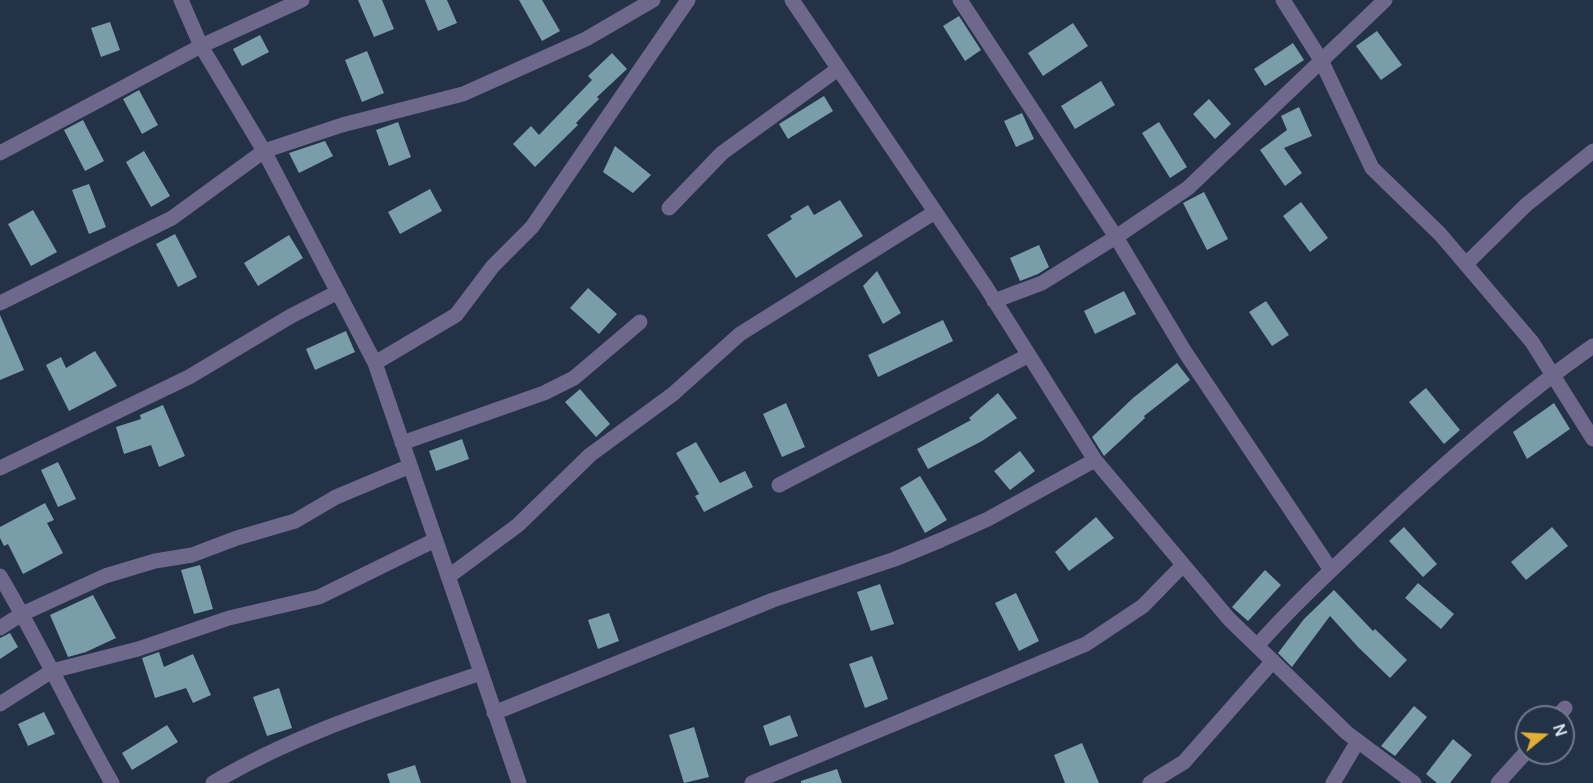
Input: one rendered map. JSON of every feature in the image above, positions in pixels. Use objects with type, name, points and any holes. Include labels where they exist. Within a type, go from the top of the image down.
[{"type":"street","points":[[181,0],[201,45],[264,151],[375,363],[519,783]]},
{"type":"street","points":[[0,153],[201,45],[302,0]]},
{"type":"street","points":[[0,303],[172,218],[264,151],[342,125],[463,94],[586,39],[653,0]]},
{"type":"street","points":[[375,363],[456,315],[493,266],[532,227],[688,0]]},
{"type":"street","points":[[792,0],[994,301],[1095,460],[1229,619],[1347,733],[1414,783]]},
{"type":"street","points":[[960,0],[1116,237],[1185,352],[1331,570]]},
{"type":"street","points":[[1283,0],[1321,60],[1372,168],[1440,234],[1532,342],[1593,439]]},
{"type":"street","points":[[994,301],[1042,284],[1188,188],[1385,0]]},
{"type":"street","points":[[669,208],[722,153],[838,69]]},
{"type":"street","points":[[1466,264],[1526,205],[1593,151]]},
{"type":"street","points":[[448,578],[518,525],[590,455],[673,394],[740,334],[935,212]]},
{"type":"street","points":[[0,468],[189,377],[291,316],[338,292]]},
{"type":"street","points":[[402,443],[544,393],[574,378],[640,322]]},
{"type":"street","points":[[1257,646],[1331,570],[1441,467],[1552,374],[1593,346]]},
{"type":"street","points":[[779,484],[1029,355]]},
{"type":"street","points":[[494,713],[773,600],[895,559],[988,519],[1095,460]]},
{"type":"street","points":[[0,628],[22,614],[105,576],[154,561],[192,555],[237,538],[295,521],[336,497],[410,466]]},
{"type":"street","points":[[0,704],[52,671],[138,649],[229,618],[319,597],[435,540]]},
{"type":"street","points":[[752,783],[1086,644],[1143,606],[1183,565]]},
{"type":"street","points":[[0,576],[112,783]]},
{"type":"street","points":[[1150,783],[1184,762],[1273,661]]},
{"type":"street","points":[[213,783],[242,765],[338,722],[481,673]]},
{"type":"street","points":[[1332,783],[1358,741]]},
{"type":"street","points":[[1498,783],[1515,764]]},
{"type":"building","points":[[358,0],[382,0],[394,29],[374,37]]},
{"type":"building","points":[[425,0],[447,0],[457,23],[438,31]]},
{"type":"building","points":[[519,0],[542,0],[560,31],[542,41]]},
{"type":"building","points":[[959,16],[981,50],[965,61],[943,26]]},
{"type":"building","points":[[110,22],[120,50],[101,57],[91,28]]},
{"type":"building","points":[[1073,23],[1088,46],[1043,76],[1028,53]]},
{"type":"building","points":[[1377,31],[1402,65],[1381,80],[1356,46]]},
{"type":"building","points":[[260,35],[269,52],[242,66],[233,49]]},
{"type":"building","points":[[1293,43],[1304,60],[1265,86],[1254,69]]},
{"type":"building","points":[[367,51],[384,93],[362,102],[345,60]]},
{"type":"building","points":[[612,53],[627,69],[597,97],[599,99],[576,123],[578,125],[535,167],[513,144],[531,126],[539,135],[592,80],[588,76]]},
{"type":"building","points":[[1101,81],[1115,105],[1075,129],[1061,106]]},
{"type":"building","points":[[139,90],[158,125],[142,134],[123,99]]},
{"type":"building","points":[[824,96],[833,111],[788,139],[779,124]]},
{"type":"building","points":[[1209,99],[1231,124],[1215,139],[1193,114]]},
{"type":"building","points":[[1299,107],[1312,136],[1284,148],[1302,173],[1285,186],[1260,150],[1287,130],[1281,116]]},
{"type":"building","points":[[1022,113],[1034,139],[1016,147],[1004,121]]},
{"type":"building","points":[[83,120],[104,161],[85,171],[64,130]]},
{"type":"building","points":[[398,122],[411,157],[389,166],[376,130]]},
{"type":"building","points":[[1159,122],[1187,167],[1170,178],[1142,133]]},
{"type":"building","points":[[325,141],[333,156],[299,173],[289,153]]},
{"type":"building","points":[[615,146],[651,175],[633,193],[603,172]]},
{"type":"building","points":[[144,151],[170,196],[151,207],[126,162]]},
{"type":"building","points":[[89,184],[106,227],[89,234],[72,190]]},
{"type":"building","points":[[430,189],[442,211],[400,234],[388,212]]},
{"type":"building","points":[[1204,192],[1228,239],[1207,250],[1183,203]]},
{"type":"building","points":[[840,200],[863,236],[796,278],[767,235],[792,219],[790,216],[808,205],[814,215]]},
{"type":"building","points":[[1301,202],[1328,238],[1310,252],[1283,216]]},
{"type":"building","points":[[33,210],[57,252],[31,266],[8,224]]},
{"type":"building","points":[[175,234],[197,277],[178,287],[156,244]]},
{"type":"building","points":[[289,235],[303,258],[258,286],[244,263]]},
{"type":"building","points":[[1039,245],[1049,267],[1020,281],[1010,258]]},
{"type":"building","points":[[877,271],[901,313],[883,324],[863,286]]},
{"type":"building","points":[[588,288],[617,314],[599,334],[570,308]]},
{"type":"building","points":[[1124,291],[1136,314],[1095,334],[1084,311]]},
{"type":"building","points":[[1266,301],[1289,335],[1272,346],[1249,312]]},
{"type":"building","points":[[0,315],[24,370],[0,380]]},
{"type":"building","points":[[943,320],[953,341],[878,377],[868,355]]},
{"type":"building","points":[[346,331],[355,352],[315,370],[306,349]]},
{"type":"building","points":[[95,351],[117,386],[69,411],[46,365],[61,357],[66,368]]},
{"type":"building","points":[[1177,363],[1190,380],[1144,416],[1145,418],[1104,456],[1092,437],[1133,398]]},
{"type":"building","points":[[1426,388],[1460,430],[1444,444],[1409,402]]},
{"type":"building","points":[[580,389],[610,424],[596,437],[565,402]]},
{"type":"building","points":[[998,393],[1017,418],[982,441],[928,469],[917,449],[971,420],[969,418]]},
{"type":"building","points":[[786,403],[805,447],[782,457],[763,414]]},
{"type":"building","points":[[1554,403],[1570,429],[1527,459],[1513,432]]},
{"type":"building","points":[[163,405],[185,456],[159,467],[151,445],[124,454],[116,427],[141,419],[140,415]]},
{"type":"building","points":[[462,439],[469,459],[436,471],[429,451]]},
{"type":"building","points":[[696,442],[720,483],[745,471],[753,487],[704,512],[695,496],[699,494],[676,453]]},
{"type":"building","points":[[1020,451],[1035,471],[1010,490],[994,471]]},
{"type":"building","points":[[58,462],[76,499],[58,507],[41,470]]},
{"type":"building","points":[[920,476],[947,520],[925,533],[900,488]]},
{"type":"building","points":[[45,503],[54,520],[47,523],[63,553],[23,574],[8,544],[4,546],[0,538],[0,527]]},
{"type":"building","points":[[1096,517],[1114,538],[1069,571],[1055,552]]},
{"type":"building","points":[[1404,527],[1437,564],[1423,577],[1389,541]]},
{"type":"building","points":[[1552,527],[1568,546],[1526,580],[1511,562]]},
{"type":"building","points":[[200,565],[213,609],[194,614],[181,570]]},
{"type":"building","points":[[1265,570],[1281,585],[1248,621],[1232,607]]},
{"type":"building","points":[[1418,583],[1454,614],[1441,629],[1405,598]]},
{"type":"building","points":[[880,584],[894,624],[871,631],[857,592]]},
{"type":"building","points":[[1334,590],[1373,631],[1375,629],[1407,660],[1390,678],[1330,616],[1292,667],[1278,653],[1304,619]]},
{"type":"building","points":[[1016,593],[1039,641],[1019,651],[995,603]]},
{"type":"building","points":[[93,595],[116,638],[86,652],[68,657],[50,615]]},
{"type":"building","points":[[609,613],[619,641],[598,649],[588,620]]},
{"type":"building","points":[[10,633],[18,647],[0,659],[0,638]]},
{"type":"building","points":[[159,652],[164,667],[193,654],[211,695],[193,703],[186,688],[155,698],[142,658]]},
{"type":"building","points":[[872,656],[888,699],[865,708],[849,664]]},
{"type":"building","points":[[279,688],[292,728],[267,736],[253,697]]},
{"type":"building","points":[[1414,706],[1427,717],[1395,756],[1381,746]]},
{"type":"building","points":[[44,712],[55,734],[28,746],[18,724]]},
{"type":"building","points":[[790,715],[798,736],[770,746],[763,726]]},
{"type":"building","points":[[167,725],[178,742],[132,770],[122,753]]},
{"type":"building","points":[[694,727],[709,777],[684,783],[669,735]]},
{"type":"building","points":[[1453,739],[1472,755],[1450,783],[1437,783],[1426,774]]},
{"type":"building","points":[[1082,743],[1099,783],[1065,783],[1054,755]]},
{"type":"building","points":[[415,765],[421,783],[390,783],[387,774]]},
{"type":"building","points":[[837,769],[842,783],[801,783],[801,781]]}]
